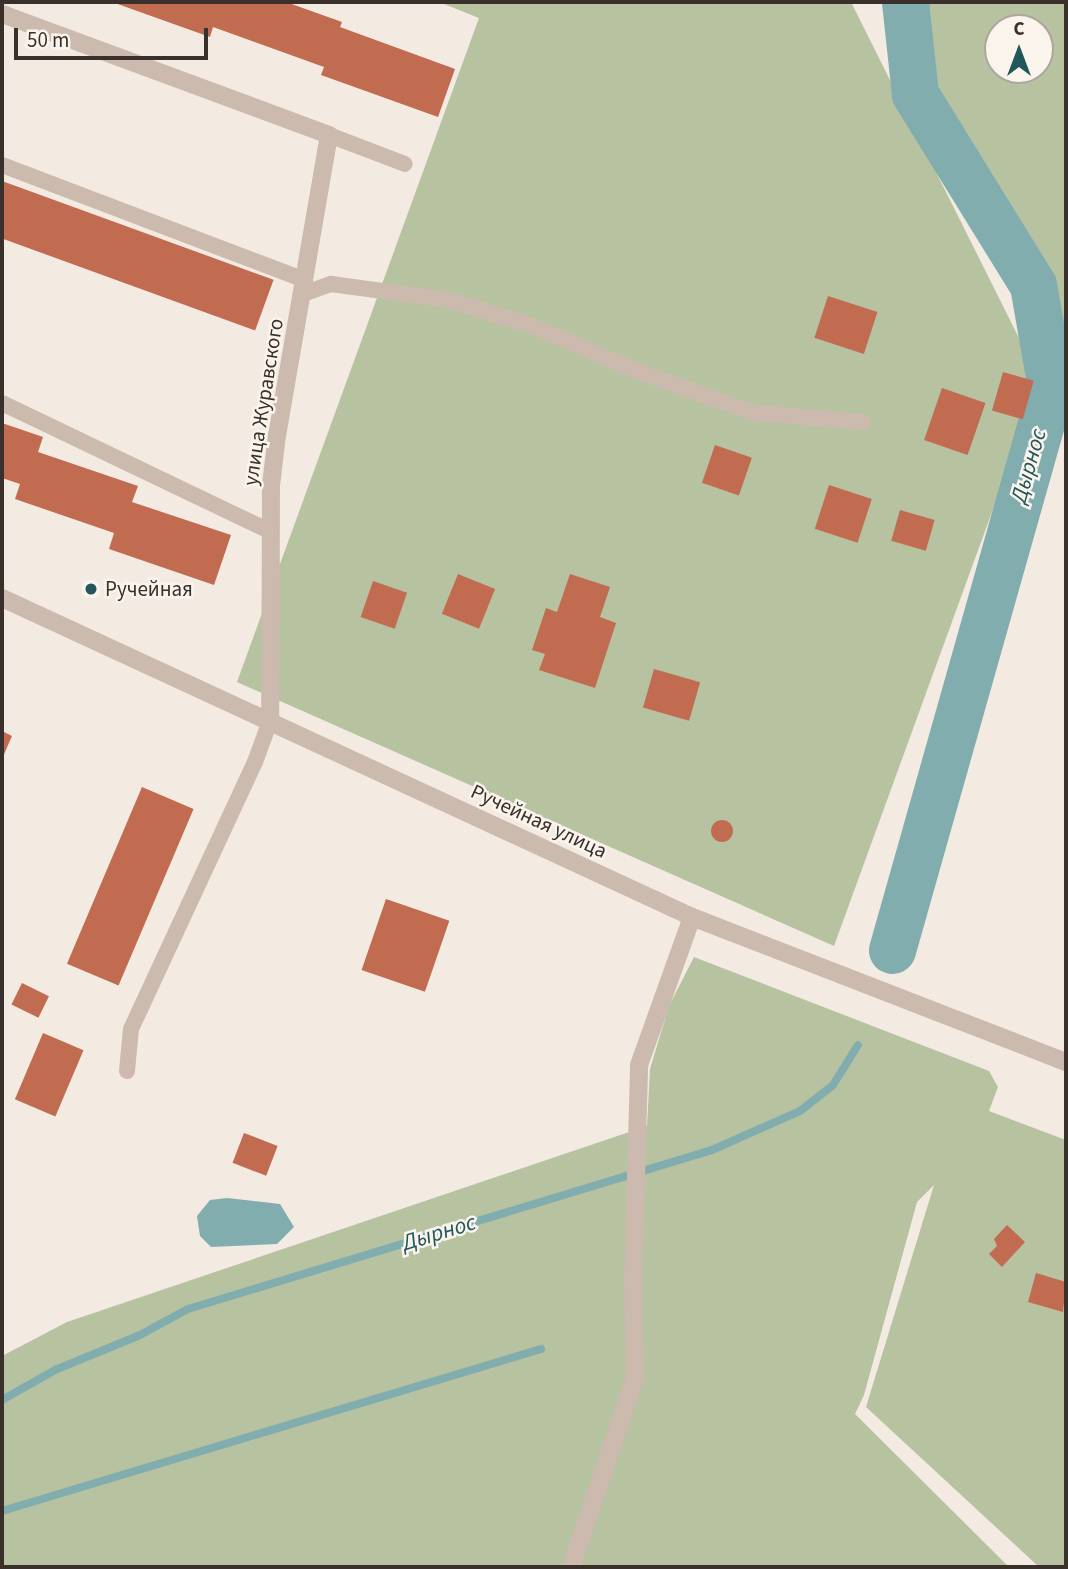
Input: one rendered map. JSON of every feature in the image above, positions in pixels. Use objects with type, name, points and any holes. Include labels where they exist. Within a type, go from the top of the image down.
[{"type":"street","points":[[2,13],[329,135]]},
{"type":"street","name":"улица Журавского","points":[[270,721],[271,532],[277,435],[329,135]]},
{"type":"street","name":"Ручейная улица","points":[[2,598],[692,917],[1066,1062]]},
{"type":"street","points":[[571,1567],[635,1378],[639,1065],[692,917]]},
{"type":"lane","points":[[329,135],[405,164]]},
{"type":"lane","points":[[2,165],[304,287],[331,284],[450,300],[535,327],[639,372],[755,413],[863,422]]},
{"type":"lane","points":[[2,403],[271,532]]},
{"type":"lane","points":[[127,1071],[131,1030],[255,762],[270,721]]},
{"type":"green space","points":[[439,2],[851,2],[1040,380],[834,946],[237,682],[479,18]]},
{"type":"green space","points":[[891,2],[1066,2],[1066,380],[1045,365]]},
{"type":"green space","points":[[694,957],[989,1071],[998,1087],[989,1111],[1066,1140],[1066,1567],[1039,1567],[866,1407],[934,1185],[917,1202],[864,1395],[855,1414],[1009,1567],[2,1567],[2,1356],[67,1322],[647,1126],[650,1069],[669,1006]]},
{"type":"water","points":[[227,1198],[280,1204],[294,1227],[277,1244],[211,1247],[200,1236],[197,1216],[210,1200]]},
{"type":"building","points":[[112,2],[286,2],[342,22],[340,27],[455,69],[438,117],[321,75],[324,67],[213,27],[210,37]]},
{"type":"building","points":[[2,181],[274,280],[255,331],[2,238]]},
{"type":"building","points":[[828,296],[877,312],[864,354],[814,338]]},
{"type":"building","points":[[1003,372],[1034,381],[1023,419],[992,410]]},
{"type":"building","points":[[942,388],[985,403],[968,455],[924,440]]},
{"type":"building","points":[[2,423],[43,437],[38,452],[138,486],[132,502],[231,535],[214,585],[109,549],[114,533],[15,499],[20,484],[2,478]]},
{"type":"building","points":[[715,445],[752,458],[739,496],[702,483]]},
{"type":"building","points":[[829,485],[872,499],[858,543],[815,529]]},
{"type":"building","points":[[900,510],[935,520],[926,551],[891,541]]},
{"type":"building","points":[[458,574],[495,589],[479,629],[442,614]]},
{"type":"building","points":[[570,574],[610,587],[600,617],[616,623],[595,688],[539,670],[545,654],[532,650],[546,608],[557,612]]},
{"type":"building","points":[[373,581],[407,593],[395,629],[361,617]]},
{"type":"building","points":[[654,669],[700,682],[689,721],[643,707]]},
{"type":"building","points":[[2,731],[12,736],[2,759]]},
{"type":"building","points":[[142,787],[194,809],[119,986],[67,964]]},
{"type":"building","points":[[718,820],[726,820],[733,827],[733,835],[726,842],[718,842],[711,835],[711,827]]},
{"type":"building","points":[[386,899],[449,921],[425,992],[362,970]]},
{"type":"building","points":[[22,983],[49,996],[38,1018],[11,1005]]},
{"type":"building","points":[[43,1033],[84,1050],[55,1116],[15,1099]]},
{"type":"building","points":[[244,1133],[278,1146],[266,1176],[233,1163]]},
{"type":"building","points":[[1007,1225],[1025,1242],[1002,1267],[989,1254],[997,1246],[994,1239]]},
{"type":"building","points":[[1036,1273],[1066,1282],[1063,1312],[1028,1302]]},
{"type":"waterway","name":"Дырнос","points":[[892,950],[1051,388],[1033,285],[915,94],[905,2]]},
{"type":"waterway","name":"Дырнос","points":[[2,1400],[55,1370],[140,1335],[188,1309],[712,1150],[800,1111],[833,1085],[858,1045]]},
{"type":"waterway","points":[[2,1511],[541,1349]]},
{"type":"place","name":"Ручейная","points":[[91,589]]}]
